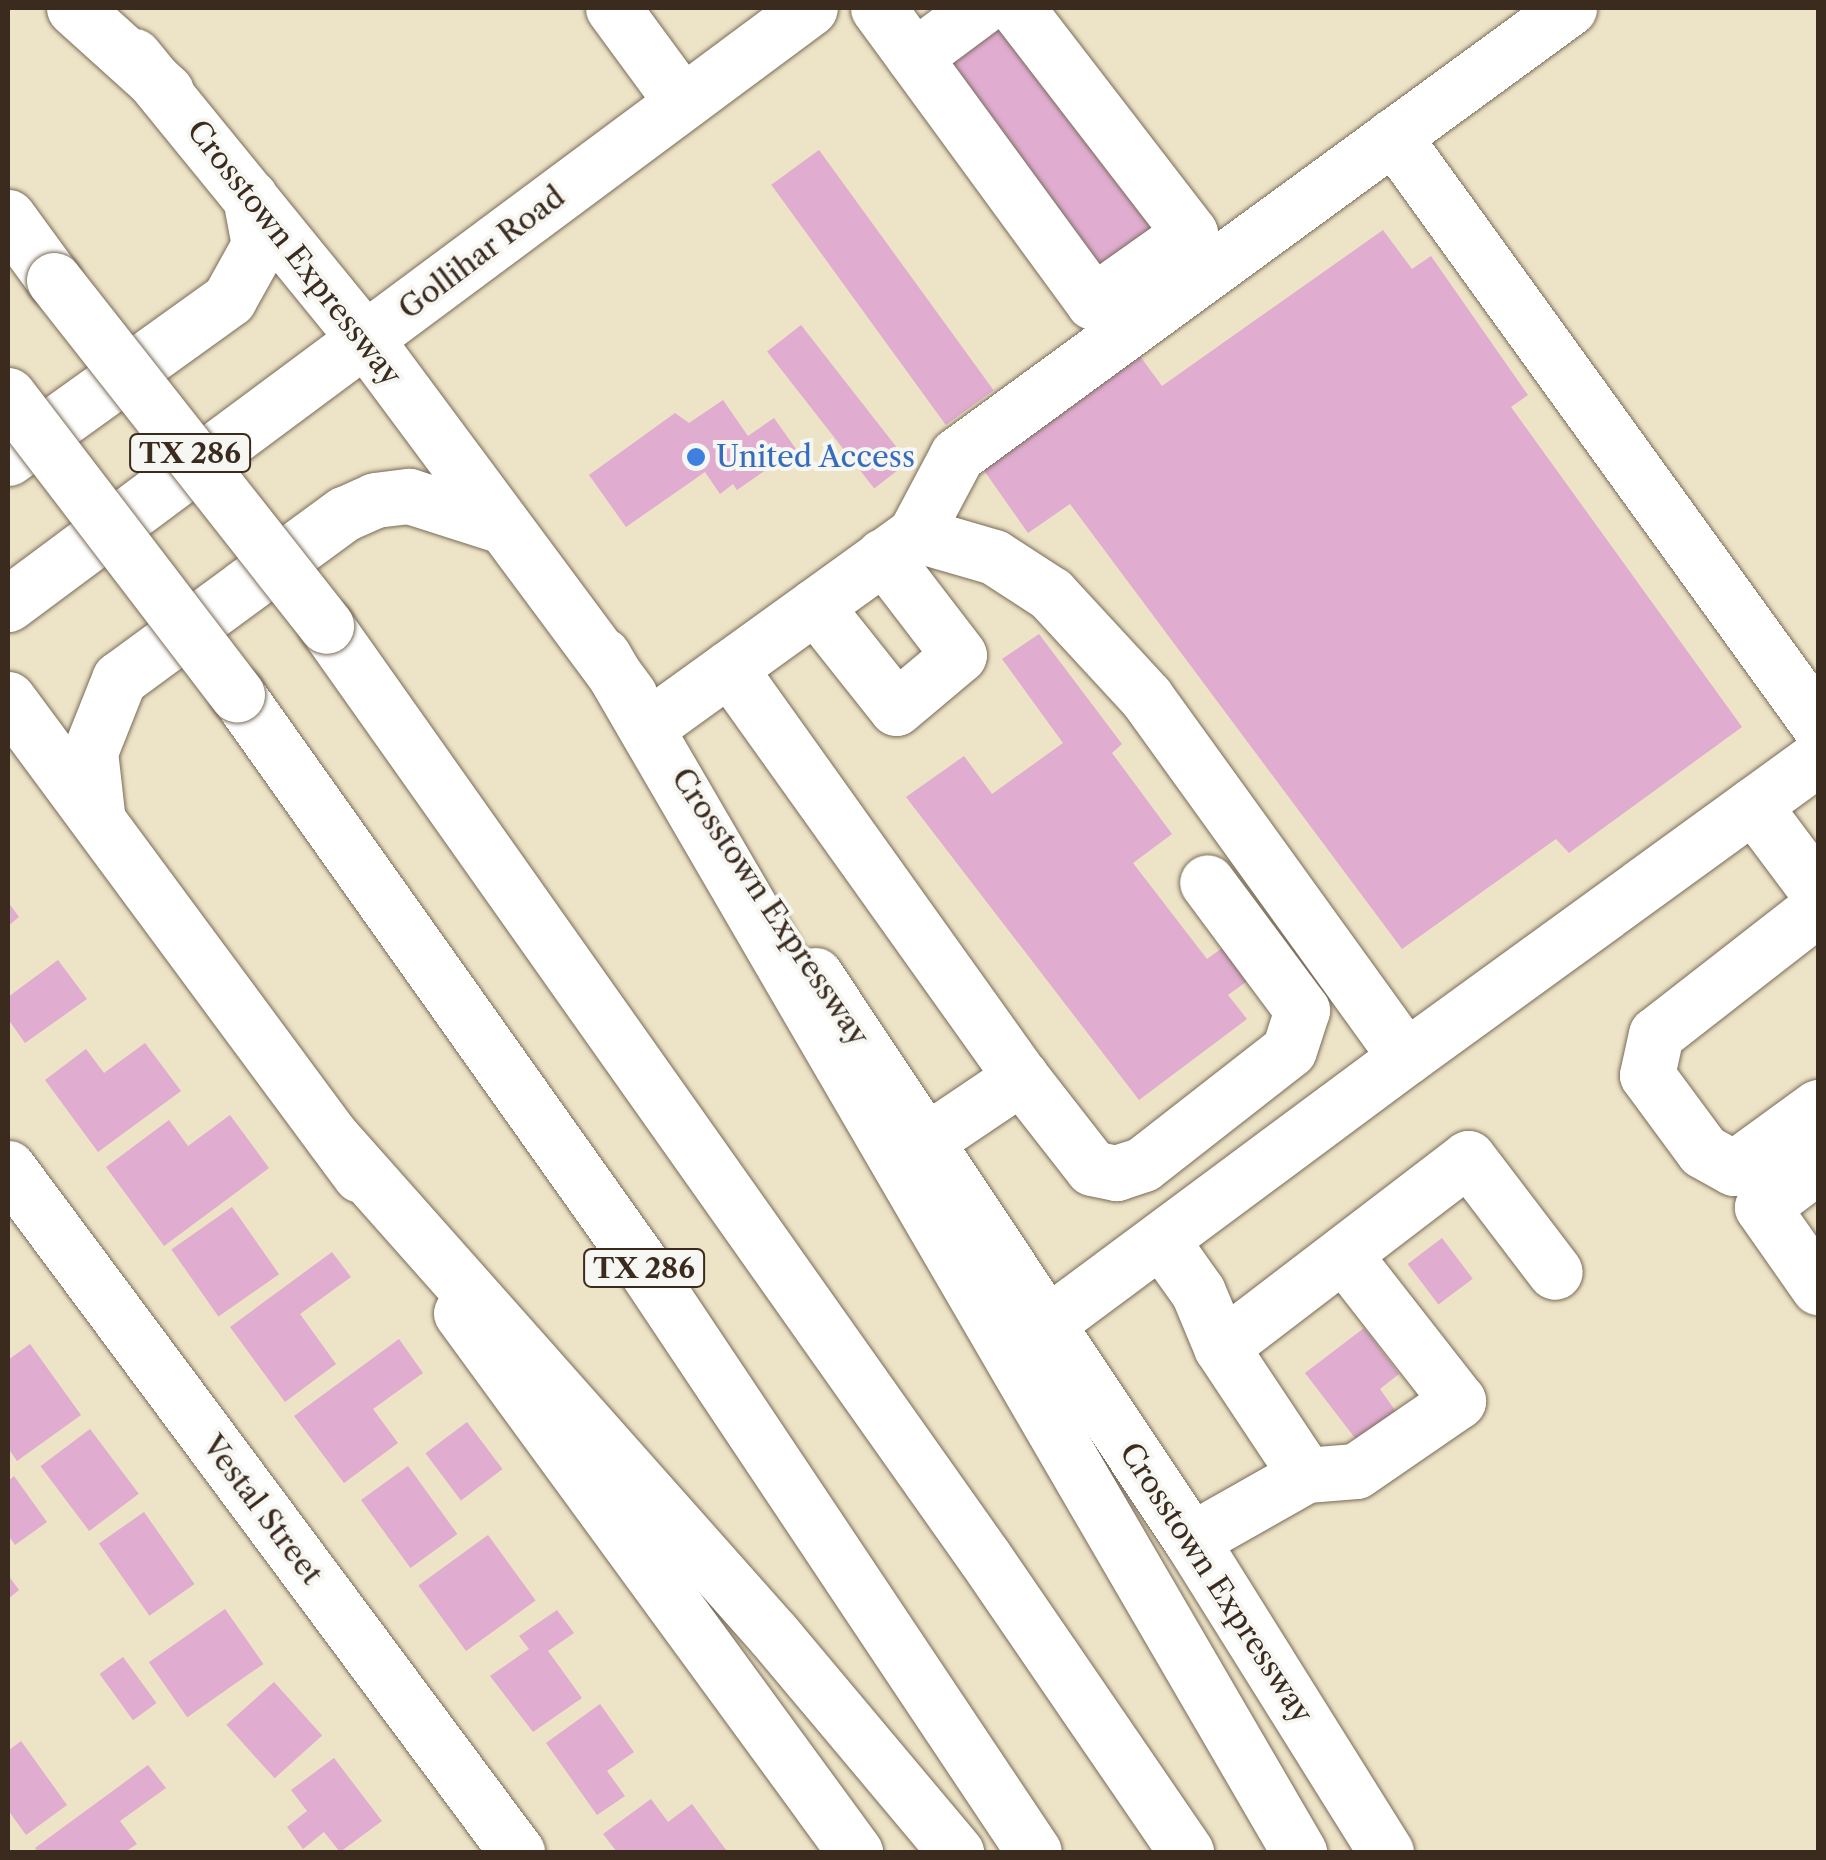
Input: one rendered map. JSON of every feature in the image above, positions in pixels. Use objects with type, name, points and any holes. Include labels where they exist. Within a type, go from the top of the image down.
[{"type":"main road","points":[[74,8],[166,91]]},
{"type":"main road","name":"Crosstown Expressway","points":[[91,8],[166,91],[366,340],[500,525],[603,655],[1191,1540],[1386,1852]]},
{"type":"main road","points":[[614,8],[682,102]]},
{"type":"main road","name":"Gollihar Road","points":[[8,604],[810,8]]},
{"type":"main road","points":[[878,8],[1093,302],[1190,233],[1016,8]]},
{"type":"main road","points":[[914,57],[980,8]]},
{"type":"main road","points":[[650,725],[899,545],[958,455],[1569,8]]},
{"type":"main road","points":[[1393,136],[1818,724]]},
{"type":"main road","points":[[8,458],[229,300],[259,244],[250,197]]},
{"type":"main road","name":"TX 286","points":[[8,217],[326,626],[985,1558],[1186,1852]]},
{"type":"main road","name":"TX 286","points":[[8,395],[237,694],[643,1266],[1034,1852]]},
{"type":"main road","points":[[97,813],[90,752],[119,679],[344,514],[376,500],[409,496],[500,525]]},
{"type":"main road","points":[[815,606],[896,708],[959,655],[899,545]]},
{"type":"main road","points":[[899,545],[994,558],[1051,594],[1146,696],[1406,1057]]},
{"type":"main road","points":[[603,655],[1299,1852]]},
{"type":"main road","points":[[729,668],[1021,1076],[1092,1168],[1116,1173],[1157,1152],[1289,1050],[1299,1031],[1302,1010],[1207,882]]},
{"type":"main road","points":[[8,699],[97,813],[855,1852]]},
{"type":"main road","points":[[1047,1324],[1818,758]]},
{"type":"main road","points":[[1753,806],[1812,921],[1656,1034],[1647,1053],[1647,1075],[1703,1151],[1748,1188],[1818,1287]]},
{"type":"main road","points":[[926,1141],[1021,1076]]},
{"type":"main road","points":[[1748,1188],[1818,1107]]},
{"type":"main road","points":[[332,1136],[773,1634],[956,1852]]},
{"type":"main road","points":[[1157,1152],[1198,1292],[1222,1347],[1306,1474]]},
{"type":"main road","points":[[1222,1347],[1468,1158],[1555,1272]]},
{"type":"main road","points":[[1748,1188],[1818,1165]]},
{"type":"main road","name":"Vestal Street","points":[[8,1168],[517,1852]]},
{"type":"main road","points":[[1191,1540],[1306,1474],[1356,1471],[1458,1401],[1344,1255]]},
{"type":"main road","points":[[985,1558],[1206,1852]]},
{"type":"building","points":[[1002,12],[1168,225],[1100,278],[933,66]]},
{"type":"building","points":[[819,150],[994,390],[946,425],[771,185]]},
{"type":"building","points":[[1383,230],[1412,269],[1431,256],[1528,395],[1511,407],[1742,727],[1569,853],[1556,839],[1402,949],[1070,504],[1028,533],[978,462],[1137,352],[1162,386]]},
{"type":"building","points":[[801,325],[908,462],[874,489],[767,351]]},
{"type":"building","points":[[723,400],[748,436],[774,418],[796,449],[737,490],[733,484],[720,494],[705,472],[626,527],[589,475],[675,413],[689,423]]},
{"type":"building","points":[[1039,634],[1122,744],[1112,753],[1172,834],[1133,863],[1207,959],[1232,941],[1257,974],[1228,995],[1247,1019],[1139,1100],[906,797],[964,756],[992,794],[1063,743],[1002,659]]},
{"type":"building","points":[[8,902],[19,917],[8,926]]},
{"type":"building","points":[[58,960],[87,999],[25,1043],[8,1019],[8,997]]},
{"type":"building","points":[[145,1043],[181,1091],[98,1152],[45,1080],[86,1049],[104,1073]]},
{"type":"building","points":[[230,1115],[269,1168],[164,1246],[106,1167],[169,1120],[188,1146]]},
{"type":"building","points":[[232,1207],[279,1274],[218,1317],[171,1249]]},
{"type":"building","points":[[1442,1238],[1473,1279],[1438,1305],[1408,1264]]},
{"type":"building","points":[[332,1252],[351,1277],[300,1314],[336,1364],[285,1402],[230,1327]]},
{"type":"building","points":[[1364,1328],[1399,1374],[1380,1389],[1397,1413],[1358,1442],[1305,1373]]},
{"type":"building","points":[[399,1339],[423,1373],[373,1409],[398,1443],[344,1483],[294,1416]]},
{"type":"building","points":[[30,1344],[81,1415],[17,1461],[8,1448],[8,1360]]},
{"type":"building","points":[[467,1422],[503,1469],[461,1500],[425,1453]]},
{"type":"building","points":[[90,1429],[139,1494],[89,1531],[40,1466]]},
{"type":"building","points":[[408,1466],[457,1534],[410,1568],[361,1500]]},
{"type":"building","points":[[14,1476],[47,1522],[15,1545],[8,1535],[8,1481]]},
{"type":"building","points":[[144,1512],[194,1584],[149,1616],[99,1544]]},
{"type":"building","points":[[488,1535],[536,1601],[466,1651],[418,1586]]},
{"type":"building","points":[[8,1575],[19,1590],[8,1599]]},
{"type":"building","points":[[225,1609],[263,1664],[187,1717],[149,1662]]},
{"type":"building","points":[[557,1610],[574,1633],[548,1651],[582,1698],[533,1732],[490,1676],[529,1649],[519,1636]]},
{"type":"building","points":[[123,1657],[157,1703],[133,1720],[100,1674]]},
{"type":"building","points":[[274,1682],[322,1736],[275,1778],[226,1725]]},
{"type":"building","points":[[600,1704],[634,1752],[607,1771],[625,1796],[597,1815],[546,1743]]},
{"type":"building","points":[[21,1741],[67,1805],[26,1835],[8,1810],[8,1751]]},
{"type":"building","points":[[334,1758],[382,1821],[340,1852],[324,1832],[303,1849],[287,1827],[307,1811],[291,1790]]},
{"type":"building","points":[[148,1765],[166,1788],[120,1821],[137,1844],[125,1852],[38,1852],[35,1848]]},
{"type":"building","points":[[651,1799],[668,1822],[692,1804],[726,1850],[617,1852],[603,1834]]},
{"type":"place","name":"United Access","points":[[696,457]]}]
